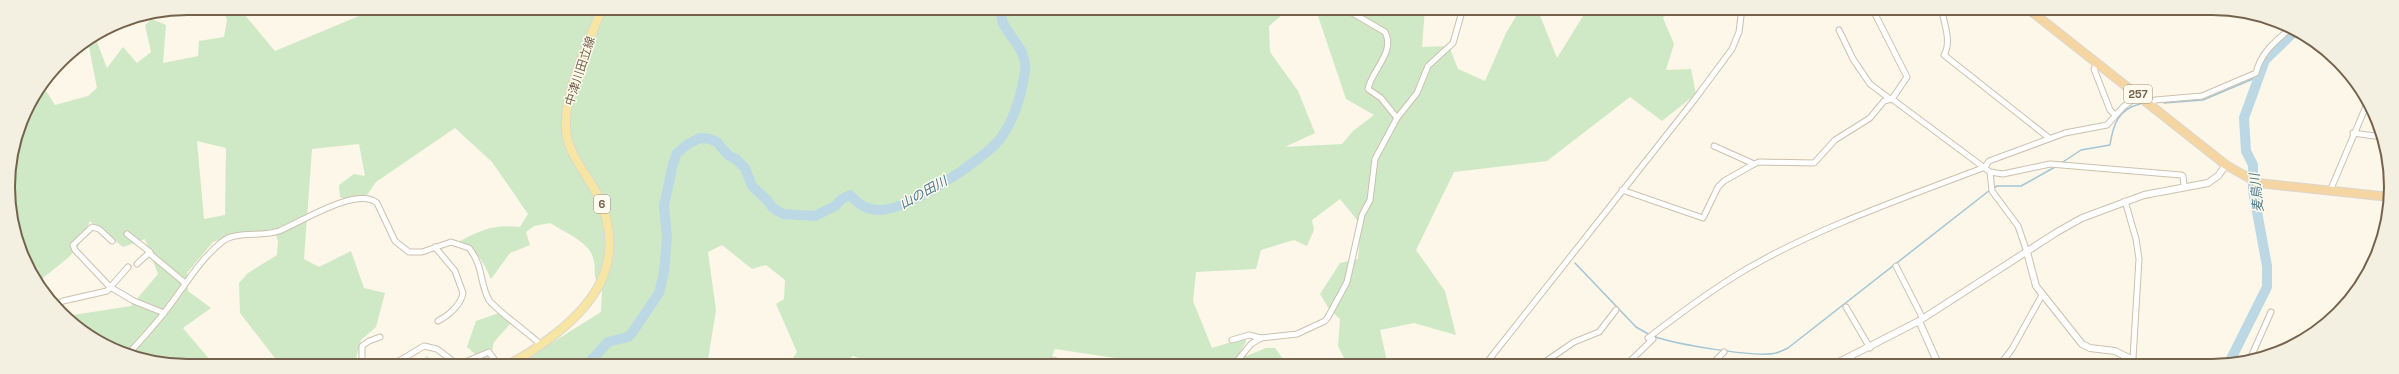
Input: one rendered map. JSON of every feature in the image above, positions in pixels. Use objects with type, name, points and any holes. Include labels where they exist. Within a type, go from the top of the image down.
[{"type":"highway","name":"257","points":[[2036,15],[2150,103],[2226,165],[2258,183],[2384,196]]},
{"type":"main road","name":"中津川田立線","points":[[517,359],[541,345],[585,308],[604,278],[610,243],[605,212],[597,194],[572,152],[566,131],[566,112],[570,93],[599,15]]},
{"type":"street","points":[[1356,15],[1385,32],[1387,35],[1386,52],[1368,89],[1381,98],[1397,118]]},
{"type":"street","points":[[1232,340],[1249,335],[1262,338],[1286,336],[1303,332],[1325,321],[1347,282],[1362,216],[1370,200],[1375,159],[1397,118],[1417,93],[1428,66],[1453,44],[1461,15]]},
{"type":"street","points":[[1489,359],[1732,49],[1739,32],[1741,15]]},
{"type":"street","points":[[1622,190],[1704,218],[1718,187],[1724,181],[1754,164],[1759,162],[1814,163],[1835,140],[1867,120],[1884,101],[1891,99],[1907,77],[1877,15]]},
{"type":"street","points":[[1942,15],[1947,43],[1947,50],[1944,55],[2049,138]]},
{"type":"street","points":[[1839,30],[1854,59],[1870,84],[1990,172],[2003,174],[2047,164],[2180,175],[2183,176],[2184,186]]},
{"type":"street","points":[[2150,103],[2155,100],[2202,96],[2256,73],[2260,59],[2265,52],[2286,32]]},
{"type":"street","points":[[2098,63],[2094,69],[2110,110],[2115,115]]},
{"type":"street","points":[[1631,359],[1650,338],[1720,286],[1774,255],[1886,206],[1985,167],[1988,161],[2049,138],[2107,125],[2115,115],[2139,95]]},
{"type":"street","points":[[2330,191],[2353,133],[2365,109]]},
{"type":"street","points":[[2353,133],[2376,136]]},
{"type":"street","points":[[1714,146],[1754,164]]},
{"type":"street","points":[[1846,359],[1870,348],[1921,319],[2082,218],[2124,201],[2214,180],[2226,165]]},
{"type":"street","points":[[1990,172],[1992,187],[1996,199],[2018,226],[2032,275],[2042,295],[2082,344],[2090,348],[2115,351],[2133,358],[2139,259],[2136,240],[2124,201]]},
{"type":"street","points":[[132,350],[164,313],[185,283],[224,240],[278,231],[312,214],[362,197],[377,203],[395,241],[404,249],[415,253],[451,242],[469,248],[480,267],[484,290],[490,302],[541,345]]},
{"type":"street","points":[[112,241],[99,229],[92,227],[73,245],[75,250],[110,287],[134,301],[164,313]]},
{"type":"street","points":[[127,234],[185,283]]},
{"type":"street","points":[[435,247],[455,271],[463,293],[460,301],[448,316],[438,321]]},
{"type":"street","points":[[136,264],[149,253]]},
{"type":"street","points":[[1896,266],[1921,319],[1936,359]]},
{"type":"street","points":[[60,303],[107,291],[128,267]]},
{"type":"street","points":[[2004,359],[2012,349],[2042,295]]},
{"type":"street","points":[[1846,307],[1870,348]]},
{"type":"street","points":[[1549,359],[1574,342],[1598,332],[1616,310]]},
{"type":"street","points":[[2252,354],[2271,312]]},
{"type":"street","points":[[362,359],[362,346],[369,340],[380,337]]},
{"type":"street","points":[[1239,359],[1251,344],[1262,338]]},
{"type":"street","points":[[402,359],[424,346],[437,349],[450,359]]},
{"type":"street","points":[[472,359],[489,352],[494,359]]},
{"type":"street","points":[[1717,359],[1724,352]]},
{"type":"green space","points":[[225,15],[245,15],[275,51],[361,15],[1282,15],[1269,26],[1270,52],[1298,91],[1315,133],[1285,147],[1342,144],[1353,131],[1374,115],[1346,99],[1318,16],[1314,15],[1424,15],[1422,47],[1449,46],[1458,69],[1485,81],[1506,33],[1517,15],[1540,15],[1557,58],[1584,15],[1665,15],[1663,18],[1674,44],[1666,70],[1691,69],[1696,94],[1662,121],[1630,97],[1547,161],[1454,172],[1416,250],[1445,291],[1456,335],[1414,323],[1380,330],[1387,359],[1343,359],[1344,358],[1338,346],[1340,319],[1329,309],[1320,294],[1340,263],[1358,259],[1361,225],[1340,199],[1312,220],[1314,230],[1307,246],[1294,240],[1261,250],[1256,269],[1196,272],[1193,301],[1212,348],[1245,338],[1246,342],[1240,352],[1246,356],[1266,348],[1275,348],[1283,359],[1122,359],[1055,349],[1051,359],[861,359],[853,356],[848,359],[792,359],[797,352],[776,304],[784,299],[785,280],[766,265],[752,269],[722,245],[708,252],[716,310],[708,359],[526,359],[601,312],[602,290],[596,280],[594,260],[589,250],[580,241],[550,223],[534,226],[526,232],[530,245],[510,253],[491,279],[479,256],[470,248],[458,242],[474,234],[495,227],[520,227],[528,214],[492,162],[455,128],[376,182],[367,195],[357,196],[346,200],[340,197],[339,185],[354,174],[365,176],[359,144],[312,149],[304,259],[319,267],[351,251],[364,288],[385,293],[376,327],[361,340],[356,359],[276,359],[240,313],[239,283],[248,273],[277,255],[278,241],[274,229],[241,233],[213,242],[187,273],[188,291],[211,308],[183,328],[209,359],[176,359],[153,356],[121,346],[101,336],[73,315],[131,306],[158,274],[145,239],[123,247],[90,221],[78,247],[68,258],[42,279],[28,253],[18,221],[15,198],[15,176],[18,153],[28,121],[45,89],[55,105],[88,96],[97,88],[89,46],[96,41],[107,68],[123,47],[137,63],[151,52],[145,25],[152,19],[166,25],[163,63],[198,56],[199,41],[224,37],[227,20]],"holes":[[[197,141],[226,148],[225,215],[204,219]]]},
{"type":"green space","points":[[499,313],[510,324],[494,342],[491,355],[495,359],[479,359],[480,358],[467,347],[476,321]]},
{"type":"green space","points":[[427,356],[431,359],[423,359]]},
{"type":"waterway","name":"山の田川","points":[[592,359],[608,342],[628,337],[659,293],[664,273],[667,237],[664,206],[673,164],[677,153],[688,144],[700,138],[710,139],[717,142],[728,155],[736,159],[745,168],[752,186],[773,208],[783,214],[815,216],[835,206],[842,199],[850,195],[864,206],[877,210],[893,208],[909,202],[962,171],[978,159],[1000,139],[1009,124],[1024,80],[1025,64],[1024,58],[1018,46],[1003,23],[1002,15]]},
{"type":"waterway","name":"麦鳥川","points":[[2231,358],[2267,287],[2267,266],[2253,190],[2253,165],[2246,151],[2244,118],[2265,60],[2291,35]]},
{"type":"waterway","points":[[2164,103],[2203,100],[2260,76]]},
{"type":"waterway","points":[[2060,164],[2081,150],[2110,145],[2113,131],[2118,119],[2126,110],[2140,104]]},
{"type":"waterway","points":[[1993,188],[1997,186],[2021,186],[2057,166]]},
{"type":"waterway","points":[[1653,336],[1678,343],[1751,354],[1766,354],[1782,351],[1788,348],[1990,190]]},
{"type":"waterway","points":[[1575,263],[1636,327],[1650,335]]}]
